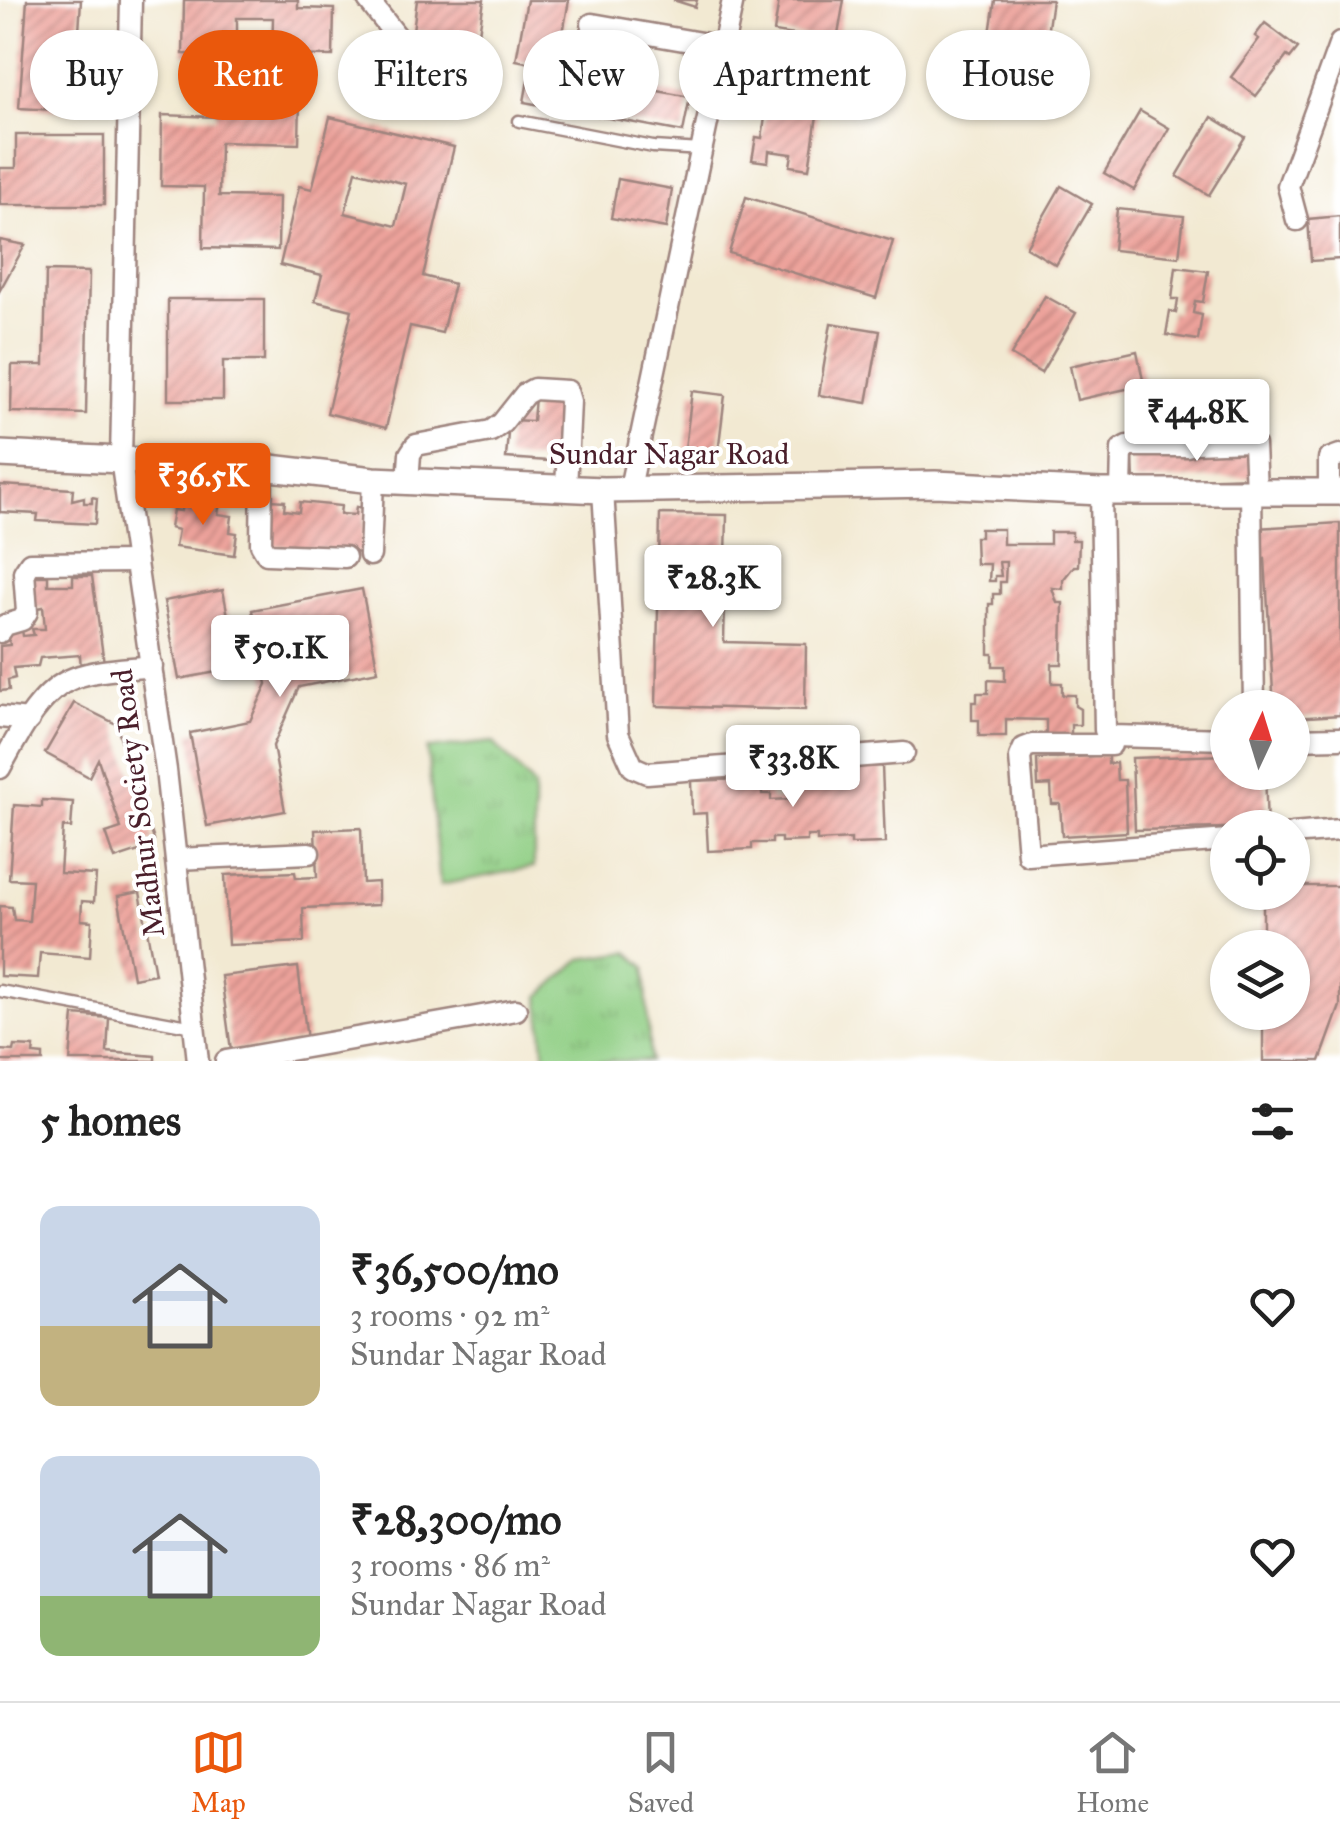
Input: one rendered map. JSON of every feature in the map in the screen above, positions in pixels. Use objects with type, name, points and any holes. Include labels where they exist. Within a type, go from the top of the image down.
[{"type":"street","name":"Madhur Society Road","points":[[131,0],[120,459],[152,666],[198,1061]]},
{"type":"street","points":[[368,0],[391,30]]},
{"type":"street","points":[[727,30],[733,0]]},
{"type":"street","points":[[592,24],[679,39]]},
{"type":"street","points":[[1297,220],[1288,186],[1340,44]]},
{"type":"street","points":[[630,488],[710,120]]},
{"type":"street","points":[[408,482],[410,454],[416,445],[491,431],[534,389],[567,391],[570,401],[566,489]]},
{"type":"street","points":[[1210,739],[1112,736],[1105,730],[1111,492],[1122,449],[1127,446],[1250,441],[1254,445],[1254,690]]},
{"type":"street","name":"Sundar Nagar Road","points":[[0,454],[262,467],[372,480],[566,489],[935,484],[1111,492],[1334,491]]},
{"type":"street","points":[[1334,491],[1329,460],[1340,456]]},
{"type":"street","points":[[262,467],[261,544],[267,554],[345,557]]},
{"type":"street","points":[[370,555],[372,480]]},
{"type":"street","points":[[603,490],[618,734],[633,767],[647,773],[904,753]]},
{"type":"street","points":[[0,632],[22,620],[27,612],[24,572],[30,563],[136,562]]},
{"type":"street","points":[[0,768],[29,720],[73,678],[152,666]]},
{"type":"street","points":[[0,717],[29,720]]},
{"type":"street","points":[[1112,736],[1111,745],[1024,748],[1020,757],[1028,854],[1210,841]]},
{"type":"street","points":[[1310,738],[1340,738]]},
{"type":"street","points":[[1310,832],[1340,830]]},
{"type":"street","points":[[176,860],[309,853]]},
{"type":"street","points":[[226,1061],[516,1010]]},
{"type":"lane","points":[[519,122],[654,147],[704,150]]},
{"type":"lane","points":[[0,991],[194,1027]]},
{"type":"green space","points":[[493,742],[534,786],[534,867],[440,885],[427,749]]},
{"type":"green space","points":[[628,952],[645,967],[650,1061],[545,1061],[539,997],[581,959]]},
{"type":"building","points":[[27,0],[81,0],[79,30],[30,30],[30,109],[19,108]]},
{"type":"building","points":[[184,0],[298,0],[298,8],[334,9],[333,56],[318,56],[318,30],[273,30],[273,18],[237,18],[237,30],[183,30]]},
{"type":"building","points":[[417,0],[484,0],[480,30],[413,30]]},
{"type":"building","points":[[527,0],[569,0],[564,30],[523,30],[523,61],[516,60]]},
{"type":"building","points":[[673,0],[697,0],[695,7]]},
{"type":"building","points":[[779,0],[844,0],[839,30],[774,30]]},
{"type":"building","points":[[995,0],[1052,0],[1048,30],[991,30]]},
{"type":"building","points":[[1265,23],[1298,48],[1290,58],[1287,56],[1256,96],[1231,77],[1259,39],[1255,36]]},
{"type":"building","points":[[659,91],[679,95],[679,120],[685,120],[683,132],[619,120],[659,120]]},
{"type":"building","points":[[1140,111],[1169,128],[1134,190],[1104,173]]},
{"type":"building","points":[[162,115],[178,116],[178,120],[300,120],[299,144],[220,142],[219,196],[279,197],[278,250],[203,248],[204,187],[161,186]]},
{"type":"building","points":[[330,117],[454,147],[423,276],[454,284],[442,333],[410,326],[386,428],[327,413],[352,310],[315,301],[322,275],[280,265],[299,186],[312,189]],"holes":[[[356,171],[406,184],[396,226],[345,213]]]},
{"type":"building","points":[[1212,117],[1245,137],[1209,195],[1177,176]]},
{"type":"building","points":[[765,120],[816,120],[809,169],[790,166],[792,154],[769,151],[768,162],[752,160],[756,137],[762,138]]},
{"type":"building","points":[[16,135],[104,135],[104,205],[0,205],[0,168],[16,168]]},
{"type":"building","points":[[618,179],[672,189],[666,228],[611,218]]},
{"type":"building","points":[[1061,186],[1092,204],[1056,265],[1026,247]]},
{"type":"building","points":[[746,197],[893,241],[876,298],[729,253]]},
{"type":"building","points":[[1117,209],[1184,216],[1179,257],[1113,250]]},
{"type":"building","points":[[1340,216],[1340,259],[1311,261],[1308,219]]},
{"type":"building","points":[[0,240],[25,245],[0,290]]},
{"type":"building","points":[[1176,267],[1208,271],[1203,302],[1195,301],[1193,313],[1202,315],[1198,340],[1166,335],[1170,311],[1176,313],[1178,299],[1172,299]]},
{"type":"building","points":[[46,271],[89,272],[86,414],[11,412],[12,365],[44,365]]},
{"type":"building","points":[[1045,296],[1076,313],[1041,373],[1011,355]]},
{"type":"building","points":[[168,299],[264,299],[264,361],[223,361],[223,400],[168,400]]},
{"type":"building","points":[[831,323],[880,331],[867,403],[819,395]]},
{"type":"building","points":[[1137,351],[1144,385],[1077,400],[1070,366]]},
{"type":"building","points":[[692,391],[725,395],[718,453],[685,449]]},
{"type":"building","points":[[535,397],[566,400],[562,462],[506,458],[509,420],[533,421]]},
{"type":"building","points":[[1251,444],[1252,477],[1134,481],[1133,457],[1196,454],[1196,446]]},
{"type":"building","points":[[0,485],[73,489],[72,500],[84,497],[84,503],[97,498],[95,524],[37,521],[38,514],[0,512]]},
{"type":"building","points":[[183,498],[220,503],[218,514],[232,516],[230,532],[237,533],[234,555],[175,547],[178,530],[170,528],[173,510],[181,511]]},
{"type":"building","points":[[270,500],[285,501],[284,510],[299,512],[300,502],[341,506],[340,514],[355,515],[356,507],[365,508],[362,553],[266,545]]},
{"type":"building","points":[[660,514],[727,515],[724,642],[806,644],[805,710],[656,706]]},
{"type":"building","points":[[1340,523],[1340,715],[1310,717],[1310,690],[1273,690],[1265,559],[1258,560],[1256,528]]},
{"type":"building","points":[[980,529],[1003,529],[1003,544],[1050,544],[1050,532],[1072,532],[1072,540],[1079,540],[1078,566],[1063,580],[1063,589],[1052,588],[1057,603],[1063,603],[1062,664],[1052,664],[1052,683],[1062,683],[1062,695],[1075,695],[1075,706],[1080,709],[1080,725],[1071,725],[1071,737],[1046,736],[1046,720],[1006,719],[1006,736],[979,736],[979,720],[972,720],[972,702],[977,702],[977,693],[988,693],[988,680],[1005,681],[1005,666],[993,666],[993,654],[989,654],[989,604],[993,604],[993,594],[1000,594],[1000,582],[1005,582],[1006,562],[999,562],[1001,576],[989,581],[990,564],[976,564],[975,537],[980,537]]},
{"type":"building","points":[[30,576],[48,576],[48,585],[73,585],[73,576],[92,576],[104,663],[81,669],[80,655],[40,658],[38,666],[13,668],[15,678],[8,680],[9,690],[0,691],[0,646],[10,645],[8,632],[22,630],[23,636],[34,635],[32,629],[45,629],[43,607],[32,609]]},
{"type":"building","points":[[362,589],[378,671],[299,687],[273,746],[285,811],[207,826],[190,733],[250,721],[267,684],[252,610]]},
{"type":"building","points":[[223,590],[238,668],[179,679],[164,601]]},
{"type":"building","points":[[74,703],[116,724],[154,840],[143,844],[145,849],[115,859],[106,833],[121,828],[98,759],[89,777],[45,753]]},
{"type":"building","points":[[1108,755],[1108,764],[1116,763],[1117,780],[1125,780],[1127,832],[1062,836],[1060,804],[1052,804],[1051,785],[1038,786],[1037,759]]},
{"type":"building","points":[[1210,756],[1210,790],[1266,790],[1266,810],[1210,810],[1210,828],[1135,830],[1132,758]]},
{"type":"building","points":[[882,766],[885,843],[817,841],[817,836],[807,836],[807,841],[781,842],[781,838],[772,838],[772,843],[752,843],[752,849],[708,851],[706,813],[692,814],[691,781],[744,779],[744,783],[762,783],[762,794],[771,794],[771,800],[790,799],[788,777],[853,774],[852,767]]},
{"type":"building","points":[[42,800],[73,802],[71,828],[63,827],[60,873],[96,875],[94,902],[82,901],[81,920],[92,921],[90,957],[40,953],[38,978],[0,976],[0,906],[12,907],[14,920],[29,921],[32,880],[9,879],[14,805],[42,807]]},
{"type":"building","points":[[361,828],[363,883],[378,882],[378,905],[303,908],[304,942],[228,945],[225,875],[295,872],[296,878],[317,877],[315,830]]},
{"type":"building","points":[[1310,886],[1340,886],[1340,1006],[1320,1061],[1263,1061],[1263,1030],[1310,1030],[1310,930],[1263,930],[1263,910],[1310,910]]},
{"type":"building","points":[[140,892],[155,974],[133,978],[118,896]]},
{"type":"building","points":[[298,967],[307,1040],[231,1050],[221,976]]},
{"type":"building","points":[[74,1015],[109,1018],[107,1052],[155,1056],[155,1061],[70,1061]]},
{"type":"building","points":[[14,1046],[34,1047],[33,1054],[43,1055],[43,1061],[0,1061],[0,1050],[13,1051]]}]
